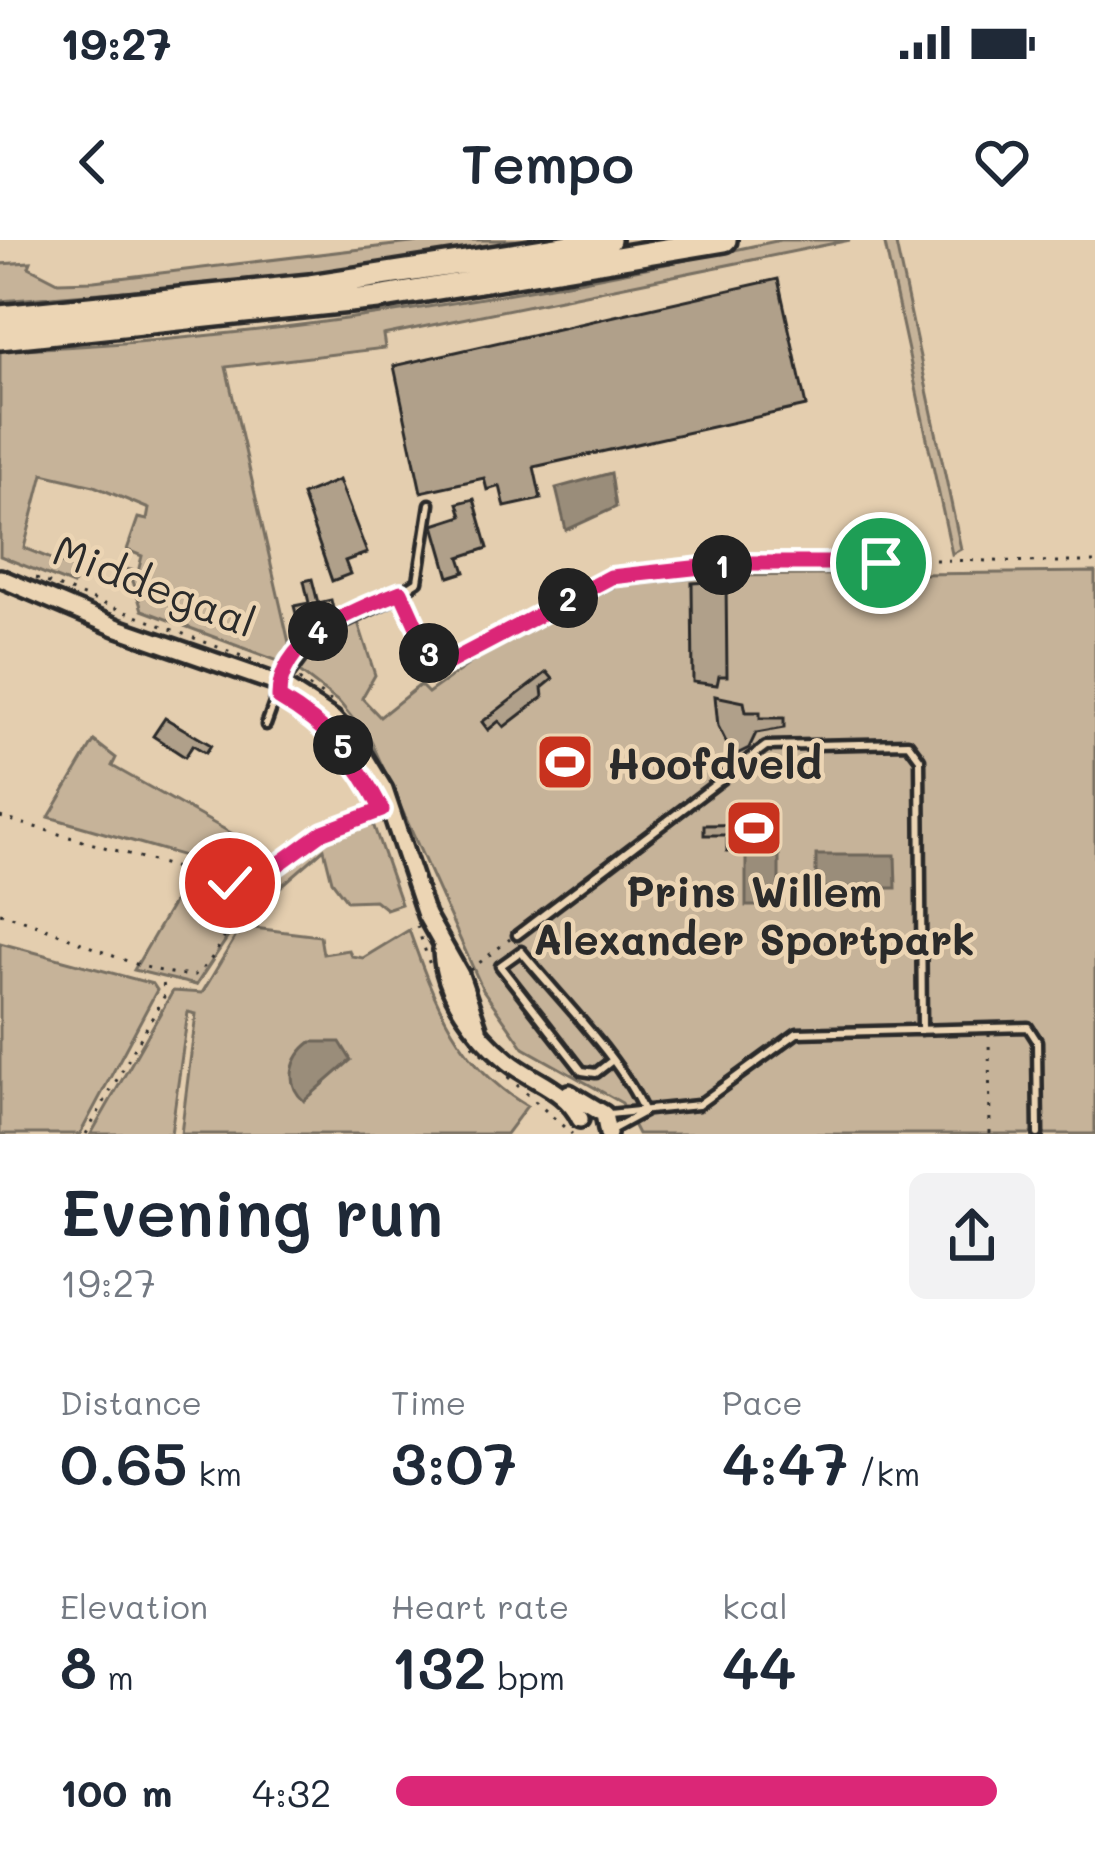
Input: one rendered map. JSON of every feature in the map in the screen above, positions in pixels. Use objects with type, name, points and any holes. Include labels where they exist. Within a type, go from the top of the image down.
[{"type":"highway","points":[[0,316],[310,286],[609,240]]},
{"type":"highway","points":[[0,338],[378,298],[725,240]]},
{"type":"street","name":"Middegaal","points":[[0,578],[118,628],[282,679],[333,719],[375,771],[442,947],[447,981],[478,1028],[510,1063],[596,1124]]},
{"type":"street","name":"Middegaal","points":[[282,679],[316,633],[401,592]]},
{"type":"street","name":"Middegaal","points":[[442,947],[464,972],[478,1028]]},
{"type":"lane","points":[[401,592],[418,580],[430,504]]},
{"type":"lane","points":[[266,724],[282,679]]},
{"type":"lane","points":[[517,935],[766,746],[908,743],[920,759],[922,1030]]},
{"type":"lane","points":[[610,1062],[596,1073],[582,1071],[500,966],[521,951],[610,1062],[644,1112]]},
{"type":"lane","points":[[596,1124],[698,1105],[797,1033],[1028,1027],[1036,1034],[1038,1134]]},
{"type":"lane","points":[[596,1124],[644,1112]]},
{"type":"path","points":[[401,592],[430,656],[446,664],[611,577],[634,573],[738,563],[1095,562]]},
{"type":"path","name":"Middegaal","points":[[19,572],[282,679]]},
{"type":"path","points":[[0,817],[230,883],[272,869],[323,832],[382,810]]},
{"type":"path","points":[[0,913],[51,926],[161,974],[194,976],[219,956],[230,926],[272,869]]},
{"type":"path","points":[[464,972],[517,935]]},
{"type":"path","points":[[86,1134],[165,995],[161,974]]},
{"type":"path","points":[[989,1028],[990,1134]]},
{"type":"shaded area","points":[[436,240],[541,240],[302,277],[0,301],[0,264],[31,262],[29,267],[58,282],[94,281]]},
{"type":"shaded area","points":[[781,240],[850,240],[383,335],[385,348],[226,367],[292,656],[286,664],[142,610],[133,581],[121,576],[123,568],[138,572],[142,556],[127,550],[138,518],[147,520],[149,509],[94,486],[43,474],[24,548],[79,570],[73,585],[0,556],[0,350],[295,326],[490,297]]},
{"type":"shaded area","points":[[884,240],[895,240],[961,549],[952,554]]},
{"type":"shaded area","points":[[611,473],[616,507],[566,530],[556,488]]},
{"type":"shaded area","name":"Prins Willem Alexander Sportpark","points":[[1095,572],[1095,1134],[638,1134],[622,1103],[524,1048],[483,990],[371,741],[340,703],[293,667],[318,637],[356,616],[375,675],[362,698],[380,717],[420,685],[428,693],[503,640],[619,585],[728,576]]},
{"type":"shaded area","points":[[94,741],[116,758],[112,766],[279,860],[196,985],[134,970],[198,860],[49,817]]},
{"type":"shaded area","points":[[372,821],[401,904],[386,909],[375,900],[347,901],[332,881],[324,849],[279,888],[254,928],[320,936],[323,954],[349,950],[351,956],[363,958],[409,930],[440,1007],[466,1052],[503,1090],[527,1106],[506,1134],[181,1134],[196,1014],[188,1012],[171,1134],[91,1134],[173,991],[202,993],[251,912],[291,863],[341,829]]},
{"type":"shaded area","points":[[816,855],[895,855],[896,888],[816,888]]},
{"type":"shaded area","points":[[746,856],[779,856],[779,906],[746,906]]},
{"type":"shaded area","points":[[0,943],[153,984],[157,990],[80,1134],[0,1134]]},
{"type":"shaded area","points":[[311,1042],[340,1042],[351,1060],[304,1101],[294,1086],[292,1070]]},
{"type":"building","points":[[778,279],[806,406],[534,467],[541,499],[505,507],[500,486],[487,490],[484,478],[421,492],[394,366]]},
{"type":"building","points":[[339,480],[367,553],[345,561],[350,574],[332,581],[302,495]]},
{"type":"building","points":[[474,499],[488,548],[460,557],[465,572],[449,577],[434,525],[462,516],[458,503]]},
{"type":"building","points":[[312,579],[318,603],[331,600],[334,613],[298,621],[294,606],[309,603],[304,581]]},
{"type":"building","points":[[726,581],[727,676],[719,676],[717,685],[693,682],[692,583]]},
{"type":"building","points":[[547,672],[553,679],[542,688],[543,697],[504,727],[499,721],[488,730],[482,722]]},
{"type":"building","points":[[715,696],[744,702],[746,712],[760,712],[760,718],[784,718],[784,728],[756,733],[749,748],[733,756],[718,726]]},
{"type":"building","points":[[165,718],[211,745],[206,753],[193,745],[185,757],[153,736]]},
{"type":"building","points":[[775,824],[775,835],[743,835],[743,851],[727,851],[727,835],[704,835],[704,825]]},
{"type":"place","name":"Hoofdveld","points":[[565,762]]},
{"type":"place","name":"Prins Willem Alexander Sportpark","points":[[754,828]]},
{"type":"route","points":[[230,883],[272,869],[323,832],[382,810],[346,747],[312,717],[279,698],[279,684],[299,652],[316,633],[346,614],[401,592],[430,656],[446,664],[515,623],[611,577],[738,563],[881,563]]}]
